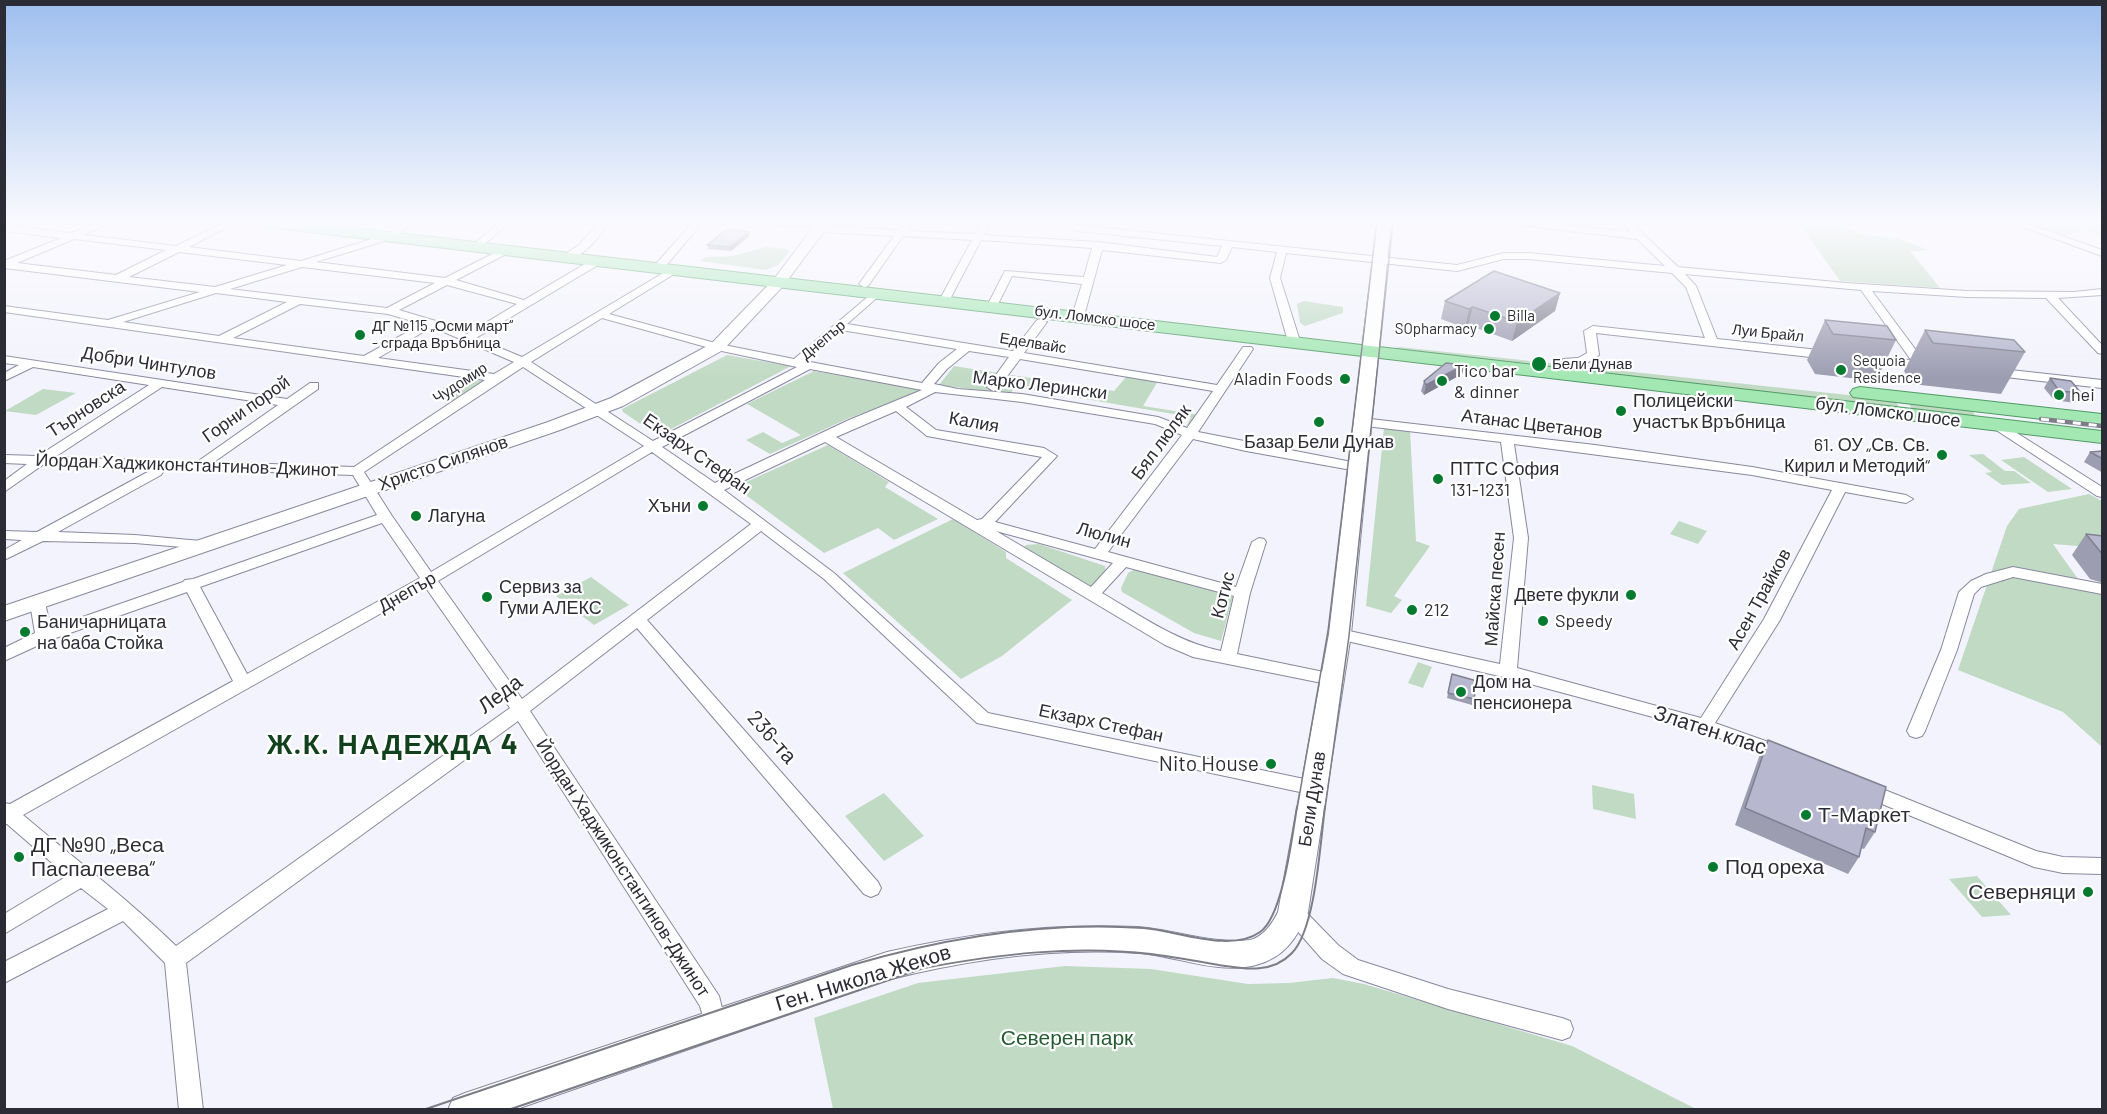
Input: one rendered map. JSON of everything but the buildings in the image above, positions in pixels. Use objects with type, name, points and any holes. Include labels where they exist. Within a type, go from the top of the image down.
[{"type":"main road","name":"бул. Ломско шосе","points":[[715,274],[779,282],[870,288],[944,301],[1078,316],[1246,342],[1370,346],[1567,362],[2103,420]]},
{"type":"main road","name":"бул. Ломско шосе","points":[[1246,342],[1293,338],[1370,346],[2103,437]]},
{"type":"street","name":"Екзарх Стефан","points":[[76,274],[389,311],[432,323],[469,337],[523,362],[598,409],[714,489],[829,576],[983,718],[1314,788]]},
{"type":"street","points":[[116,279],[126,274]]},
{"type":"street","points":[[107,324],[264,274]]},
{"type":"street","points":[[389,274],[446,281],[528,304]]},
{"type":"street","points":[[389,311],[460,274]]},
{"type":"street","points":[[469,337],[576,274]]},
{"type":"street","name":"Чудомир","points":[[357,471],[496,378],[602,315],[659,274]]},
{"type":"street","name":"Христо Силянов","points":[[4,614],[598,409],[666,377],[717,347],[785,274]]},
{"type":"street","name":"Днепър","points":[[6,814],[430,579],[652,447],[802,364],[840,326],[870,288],[878,274]]},
{"type":"street","points":[[944,301],[959,274]]},
{"type":"street","points":[[993,306],[1009,274]]},
{"type":"street","points":[[1020,274],[1088,280]]},
{"type":"street","points":[[1078,316],[1090,274]]},
{"type":"street","points":[[1276,274],[1275,278],[1293,338]]},
{"type":"street","name":"Бели Дунав","points":[[1293,912],[1340,634],[1378,274]]},
{"type":"street","points":[[1679,274],[1695,293],[1713,343]]},
{"type":"street","points":[[1720,274],[1967,294],[2103,292]]},
{"type":"street","points":[[1864,287],[1921,365]]},
{"type":"street","points":[[2048,294],[2103,351]]},
{"type":"street","points":[[223,338],[299,300]]},
{"type":"street","points":[[4,309],[496,378]]},
{"type":"street","name":"Марко Лерински","points":[[602,315],[717,347],[958,393],[1022,398],[1158,421],[1190,434],[1246,447],[1357,467]]},
{"type":"street","points":[[993,387],[1041,322]]},
{"type":"street","points":[[365,360],[432,323]]},
{"type":"street","name":"Еделвайс","points":[[840,326],[1221,389]]},
{"type":"street","name":"Луи Брайл","points":[[1567,362],[1580,361],[1593,355],[1590,336],[1590,331],[1593,329],[1944,367]]},
{"type":"street","name":"Бял люляк","points":[[1100,553],[1190,434],[1221,389],[1246,342]]},
{"type":"street","points":[[714,489],[826,437],[929,393],[930,387],[943,366],[966,347]]},
{"type":"street","name":"Добри Чинтулов","points":[[4,359],[288,403]]},
{"type":"street","points":[[4,378],[32,363]]},
{"type":"street","points":[[1978,371],[2103,384]]},
{"type":"street","name":"Търновска","points":[[4,488],[41,460],[159,384]]},
{"type":"street","name":"Горни порой","points":[[201,465],[314,386]]},
{"type":"street","name":"Калия","points":[[897,406],[932,433],[1044,452],[1050,456],[983,526]]},
{"type":"street","name":"Атанас Цветанов","points":[[1362,422],[1752,471],[1906,499]]},
{"type":"street","points":[[1998,425],[2103,493]]},
{"type":"street","name":"Люлин","points":[[826,437],[957,514],[983,526],[1100,553],[1242,593]]},
{"type":"street","name":"Майска песен","points":[[1507,439],[1521,538],[1508,672]]},
{"type":"street","name":"Йордан Хаджиконстантинов-Джинот","points":[[4,459],[357,471],[385,516],[520,710],[711,1003],[715,1024]]},
{"type":"street","points":[[4,555],[156,472]]},
{"type":"street","name":"Асен Трайков","points":[[1705,725],[1772,620],[1840,488]]},
{"type":"street","points":[[4,655],[44,636],[385,516]]},
{"type":"street","name":"Леда","points":[[175,959],[520,710],[761,524]]},
{"type":"street","points":[[983,526],[1171,642],[1193,651],[1332,679]]},
{"type":"street","points":[[4,536],[135,539],[201,546]]},
{"type":"street","name":"Котис","points":[[1228,659],[1242,593],[1259,542]]},
{"type":"street","points":[[1093,594],[1124,560]]},
{"type":"street","points":[[1916,731],[1949,650],[1967,592],[1976,584],[1991,577],[2013,572],[2103,589]]},
{"type":"street","points":[[190,583],[244,684]]},
{"type":"street","points":[[38,603],[44,636]]},
{"type":"street","name":"236-та","points":[[637,618],[872,888]]},
{"type":"street","name":"Златен клас","points":[[1340,634],[1508,672],[1705,725],[1796,760]]},
{"type":"street","points":[[1850,783],[2034,860],[2063,865],[2103,866]]},
{"type":"street","points":[[6,814],[124,910],[175,959],[191,1110]]},
{"type":"street","points":[[4,925],[82,878]]},
{"type":"street","points":[[4,973],[124,910]]},
{"type":"street","points":[[1293,912],[1330,952],[1351,967],[1448,999],[1562,1029]]},
{"type":"street","name":"Ген. Никола Жеков","points":[[465,1110],[887,966],[958,949],[1007,942],[1106,938],[1146,940],[1230,953],[1250,953],[1274,942],[1288,926],[1293,912]]},
{"type":"green space","points":[[1835,274],[1929,274],[1940,288],[1840,281]]},
{"type":"green space","points":[[1304,301],[1343,307],[1343,313],[1305,326],[1300,323],[1297,304]]},
{"type":"green space","points":[[1394,348],[1895,400],[1900,409]]},
{"type":"green space","points":[[727,355],[791,366],[658,436],[623,412],[622,409]]},
{"type":"green space","points":[[954,366],[1114,391],[1127,376],[1158,381],[1143,406],[1200,415],[1193,426],[1187,425],[1191,417],[1015,387],[1010,394],[939,385]]},
{"type":"green space","points":[[814,371],[920,389],[919,392],[847,419],[770,454],[746,440],[763,432],[782,443],[801,435],[747,404]]},
{"type":"green space","points":[[460,377],[482,381],[454,400],[432,396]]},
{"type":"green space","points":[[43,389],[76,393],[36,415],[5,411]]},
{"type":"green space","points":[[1908,402],[1971,409],[1977,418],[1913,411]]},
{"type":"green space","points":[[1384,428],[1410,431],[1416,541],[1430,546],[1394,596],[1402,600],[1391,613],[1366,606]]},
{"type":"green space","points":[[828,445],[889,482],[885,487],[938,519],[894,540],[878,528],[824,553],[735,487]]},
{"type":"green space","points":[[1983,454],[2005,471],[2014,471],[2031,483],[2002,485],[1985,473],[1992,472],[1969,455]]},
{"type":"green space","points":[[2024,457],[2072,489],[2048,492],[2001,460]]},
{"type":"green space","points":[[2089,494],[2102,501],[2102,548],[2053,544],[2086,590],[2102,592],[2102,747],[2063,712],[1958,670],[2007,526],[2019,509]]},
{"type":"green space","points":[[953,519],[1006,552],[1006,558],[1072,600],[1002,656],[961,679],[843,573]]},
{"type":"green space","points":[[1679,521],[1707,531],[1698,544],[1670,534]]},
{"type":"green space","points":[[1039,544],[1105,566],[1106,572],[1091,587],[1024,547]]},
{"type":"green space","points":[[1135,569],[1233,597],[1221,641],[1194,633],[1122,592],[1121,588],[1128,573]]},
{"type":"green space","points":[[591,577],[629,605],[594,625],[556,596]]},
{"type":"green space","points":[[1418,662],[1432,667],[1423,688],[1408,683]]},
{"type":"green space","points":[[1592,785],[1634,794],[1636,819],[1593,809]]},
{"type":"green space","points":[[884,793],[924,836],[884,861],[845,816]]},
{"type":"green space","points":[[1977,876],[2011,915],[1982,917],[1949,879]]},
{"type":"green space","name":"Северен парк","points":[[1065,966],[1151,969],[1248,984],[1289,983],[1333,978],[1364,984],[1572,1046],[1696,1109],[833,1109],[814,1018],[918,983]]},
{"type":"tram line","points":[[1297,809],[1328,631],[1371,274]]},
{"type":"tram line","points":[[1325,809],[1349,636],[1387,274]]},
{"type":"tram line","points":[[423,1110],[852,965],[924,946],[996,933],[1107,926],[1144,928],[1220,941],[1248,938],[1260,932],[1275,910],[1285,874],[1297,807]]},
{"type":"tram line","points":[[508,1110],[924,968],[1037,952],[1094,950],[1151,954],[1239,968],[1258,968],[1276,964],[1292,953],[1307,925],[1316,884],[1325,807]]},
{"type":"railway","points":[[2041,419],[2102,426]]},
{"type":"place","name":"Billa","points":[[1495,316]]},
{"type":"place","name":"SOpharmacy","points":[[1489,329]]},
{"type":"place","name":"ДГ №115 „Осми март“ - сграда Връбница","points":[[360,335]]},
{"type":"place","name":"Бели Дунав","points":[[1539,364]]},
{"type":"place","name":"Sequoia Residence","points":[[1841,370]]},
{"type":"place","name":"Aladin Foods","points":[[1345,379]]},
{"type":"place","name":"Tico bar & dinner","points":[[1442,381]]},
{"type":"place","name":"hei","points":[[2059,395]]},
{"type":"place","name":"Полицейски участък Връбница","points":[[1621,411]]},
{"type":"place","name":"Базар Бели Дунав","points":[[1319,422]]},
{"type":"place","name":"61. ОУ „Св. Св. Кирил и Методий“","points":[[1942,455]]},
{"type":"place","name":"ПТТС София 131-1231","points":[[1438,479]]},
{"type":"place","name":"Хъни","points":[[703,506]]},
{"type":"place","name":"Лагуна","points":[[416,516]]},
{"type":"place","name":"Двете фукли","points":[[1631,595]]},
{"type":"place","name":"Сервиз за Гуми АЛЕКС","points":[[487,597]]},
{"type":"place","name":"212","points":[[1412,610]]},
{"type":"place","name":"Speedy","points":[[1543,621]]},
{"type":"place","name":"Баничарницата на баба Стойка","points":[[25,632]]},
{"type":"place","name":"Дом на пенсионера","points":[[1461,692]]},
{"type":"place","name":"Nito House","points":[[1271,764]]},
{"type":"place","name":"Т-Маркет","points":[[1806,815]]},
{"type":"place","name":"ДГ №90 „Веса Паспалеева“","points":[[19,857]]},
{"type":"place","name":"Под ореха","points":[[1713,867]]},
{"type":"place","name":"Северняци","points":[[2088,892]]},
{"type":"district","name":"Ж.К. НАДЕЖДА 4","points":[[393,745]]}]
